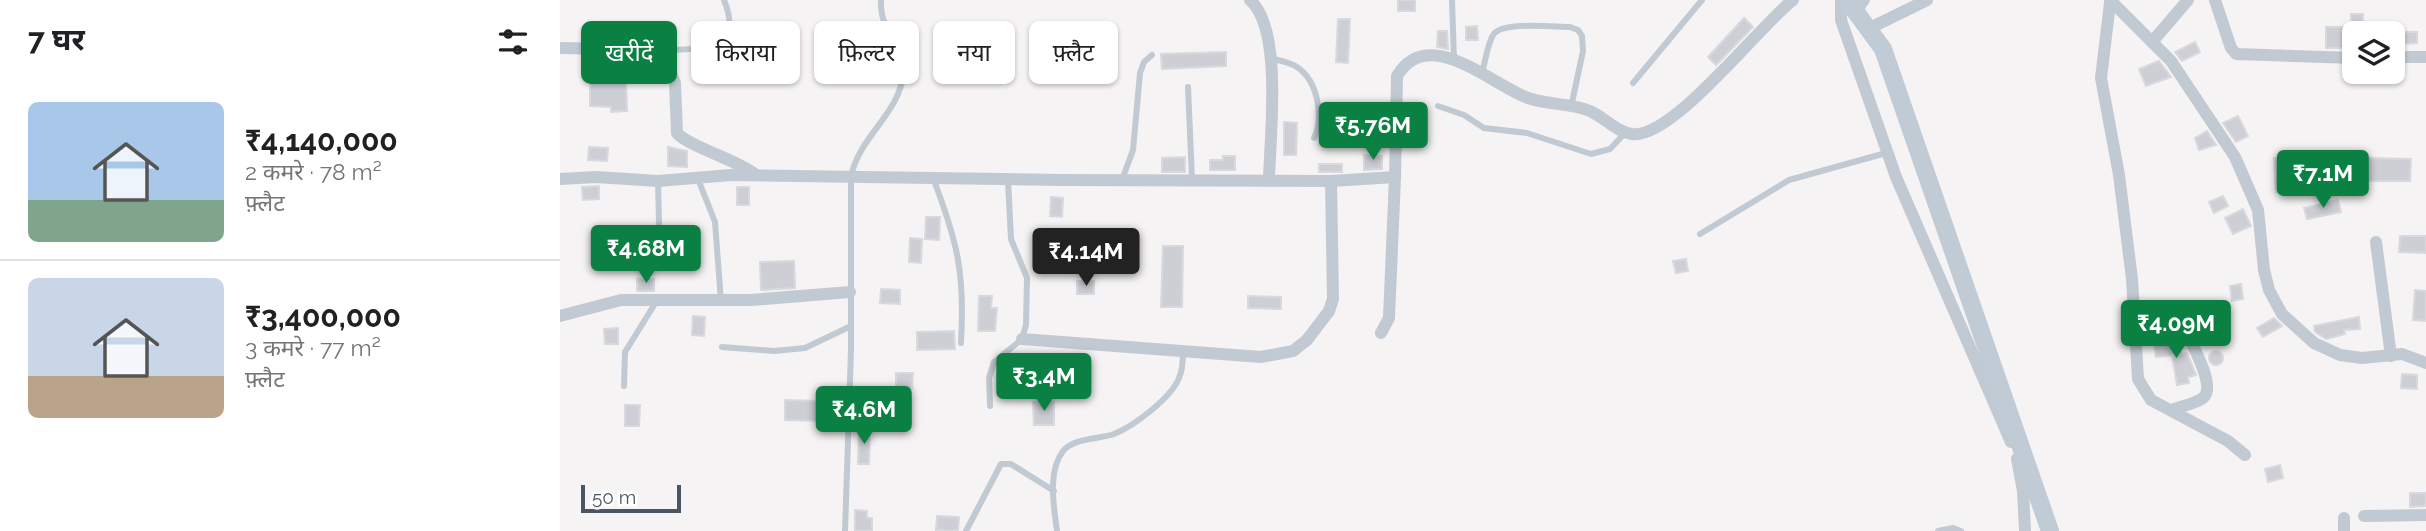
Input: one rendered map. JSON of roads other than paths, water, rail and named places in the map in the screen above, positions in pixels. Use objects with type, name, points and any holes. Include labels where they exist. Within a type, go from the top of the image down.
[{"type":"main road","points":[[1852,3],[1883,49],[2050,531]]},
{"type":"street","points":[[1250,0],[1266,24],[1269,58],[1269,179]]},
{"type":"street","points":[[1381,333],[1389,318],[1397,76],[1402,67],[1420,56],[1440,55],[1523,96],[1591,112],[1626,132],[1640,134],[1650,131],[1669,118],[1723,72],[1771,19],[1793,0]]},
{"type":"street","points":[[1868,29],[1927,0]]},
{"type":"street","points":[[2152,41],[2188,0]]},
{"type":"street","points":[[2215,0],[2231,48],[2236,54],[2342,58]]},
{"type":"street","points":[[2110,1],[2171,61],[2235,157],[2258,210],[2264,270],[2269,290],[2282,314],[2314,343],[2340,355],[2362,359],[2403,354],[2426,363]]},
{"type":"street","points":[[2110,1],[2101,78],[2119,175],[2141,387],[2151,400],[2228,441],[2245,455]]},
{"type":"street","points":[[1852,3],[1841,20],[1886,153],[2016,453],[2023,491],[2025,531]]},
{"type":"street","points":[[560,48],[581,48]]},
{"type":"street","points":[[2405,57],[2426,57]]},
{"type":"street","points":[[675,84],[677,133],[685,140],[738,162],[757,175]]},
{"type":"street","points":[[560,179],[596,177],[658,181],[757,175],[1008,180],[1331,181],[1395,177]]},
{"type":"street","points":[[1022,339],[1278,356],[1293,351],[1315,330],[1329,311],[1333,299],[1331,181]]},
{"type":"street","points":[[2376,242],[2391,356]]},
{"type":"street","points":[[560,316],[621,300],[721,301],[798,298],[850,292]]},
{"type":"street","points":[[2134,325],[2186,331],[2218,327]]},
{"type":"street","points":[[2172,410],[2203,398],[2208,391],[2207,379],[2186,331]]},
{"type":"street","points":[[2364,516],[2426,515]]},
{"type":"lane","points":[[677,50],[705,49],[723,39],[730,20],[724,0]]},
{"type":"lane","points":[[845,531],[851,326],[851,176],[859,149],[893,108],[905,71],[902,54],[882,22],[881,0]]},
{"type":"lane","points":[[1452,0],[1454,60]]},
{"type":"lane","points":[[1633,83],[1702,0]]},
{"type":"lane","points":[[1482,74],[1496,31],[1507,26],[1570,27],[1578,30],[1583,42],[1571,107]]},
{"type":"lane","points":[[1122,180],[1133,150],[1140,73],[1144,62],[1152,55]]},
{"type":"lane","points":[[1269,58],[1291,64],[1309,79],[1320,116],[1314,138]]},
{"type":"lane","points":[[1188,87],[1192,179]]},
{"type":"lane","points":[[1438,106],[1464,115],[1484,128],[1527,133],[1591,154],[1610,149],[1626,132]]},
{"type":"lane","points":[[1700,234],[1789,180],[1886,153]]},
{"type":"lane","points":[[697,177],[715,222],[721,301]]},
{"type":"lane","points":[[933,178],[952,225],[961,266],[964,289],[961,343]]},
{"type":"lane","points":[[990,406],[989,378],[994,362],[1022,339],[1026,325],[1027,278],[1011,239],[1008,180]]},
{"type":"lane","points":[[658,181],[660,263]]},
{"type":"lane","points":[[624,386],[625,352],[656,302]]},
{"type":"lane","points":[[722,347],[774,351],[805,348],[851,326]]},
{"type":"lane","points":[[1057,531],[1054,491],[1056,467],[1063,452],[1078,443],[1123,430],[1146,415],[1176,384],[1183,351]]},
{"type":"lane","points":[[967,531],[1001,464],[1011,464],[1054,491]]},
{"type":"lane","points":[[1938,531],[1961,531]]}]
